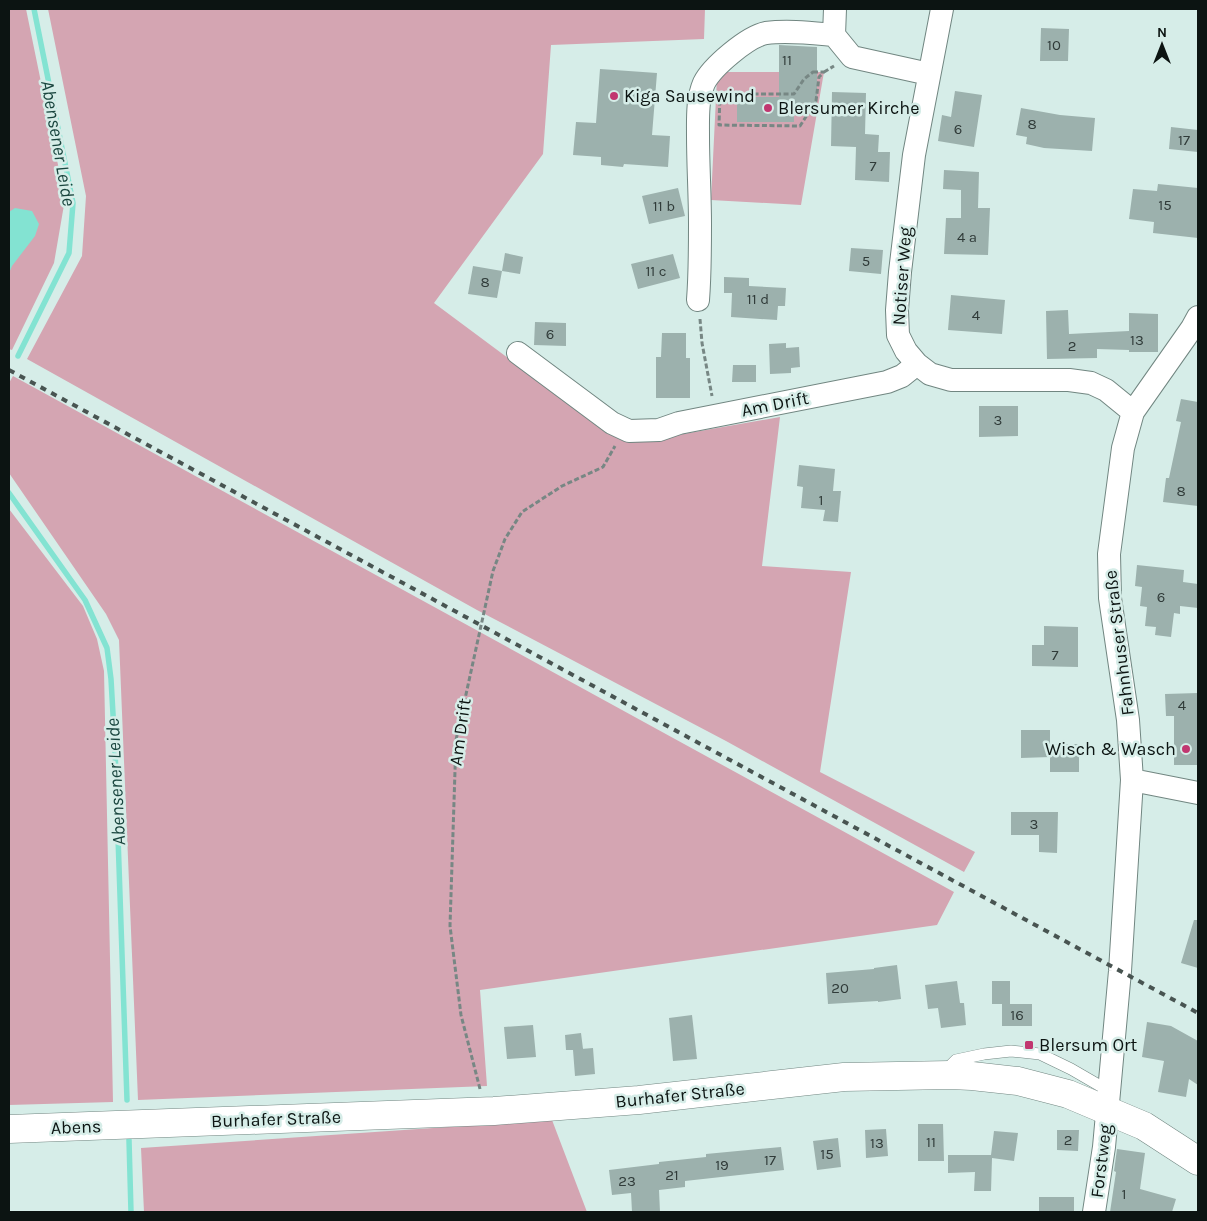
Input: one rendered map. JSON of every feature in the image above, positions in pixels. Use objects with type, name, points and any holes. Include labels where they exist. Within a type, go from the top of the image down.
[{"type":"main road","name":"Burhafer Straße","points":[[143,1124],[494,1111],[649,1099],[844,1077],[950,1075],[1018,1081],[1068,1094],[1108,1100],[1198,1161]]},
{"type":"main road","name":"Abens","points":[[9,1129],[143,1124]]},
{"type":"street","points":[[835,9],[834,35],[852,57],[929,74]]},
{"type":"street","name":"Notiser Weg","points":[[942,9],[914,155],[904,226],[897,310],[898,335],[906,351],[917,364],[930,374],[951,380],[1070,380],[1091,383],[1106,390],[1133,412]]},
{"type":"street","points":[[698,300],[700,224],[698,110],[705,82],[719,65],[738,48],[749,40],[764,34],[790,31],[834,35]]},
{"type":"street","name":"Fahnhuser Straße","points":[[1108,1100],[1120,971],[1132,780],[1128,720],[1110,598],[1109,554],[1123,448],[1133,412],[1198,317]]},
{"type":"street","points":[[518,352],[612,423],[629,431]]},
{"type":"street","name":"Am Drift","points":[[629,431],[659,430],[679,423],[887,382],[902,376],[917,364]]},
{"type":"street","points":[[1132,780],[1198,793]]},
{"type":"street","name":"Forstweg","points":[[1094,1212],[1104,1147],[1108,1100]]},
{"type":"path","points":[[813,72],[824,72],[819,77],[816,101],[800,126],[719,124],[720,94],[794,94],[804,79],[813,72]]},
{"type":"path","points":[[698,300],[702,343],[715,416]]},
{"type":"path","name":"Am Drift","points":[[482,1096],[461,1014],[450,926],[456,740],[480,624],[493,571],[505,539],[522,512],[562,486],[603,467],[614,448],[629,431]]},
{"type":"shaded area","points":[[9,9],[26,9],[65,199],[54,263],[12,350],[9,349]]},
{"type":"shaded area","points":[[48,9],[705,9],[704,39],[551,45],[543,154],[434,303],[601,427],[666,437],[780,417],[762,566],[851,572],[820,772],[975,852],[964,872],[726,741],[477,610],[27,359],[82,256],[86,196]]},
{"type":"shaded area","points":[[722,72],[824,72],[801,205],[711,200],[717,77]]},
{"type":"shaded area","points":[[15,208],[32,211],[39,224],[35,236],[12,266],[9,273],[9,212]]},
{"type":"shaded area","points":[[13,376],[954,892],[937,925],[480,990],[487,1086],[138,1100],[119,640],[106,614],[9,473],[9,383]]},
{"type":"shaded area","points":[[9,509],[83,606],[97,639],[104,671],[113,1102],[9,1105]]},
{"type":"shaded area","points":[[552,1120],[587,1212],[144,1212],[141,1148]]},
{"type":"building","points":[[1041,28],[1069,29],[1068,61],[1040,61]]},
{"type":"building","points":[[779,45],[817,47],[817,103],[803,103],[798,114],[794,116],[794,122],[737,122],[737,97],[779,97]]},
{"type":"building","points":[[600,69],[657,73],[652,135],[670,136],[668,167],[624,164],[623,167],[601,165],[601,157],[573,155],[576,122],[596,123]]},
{"type":"building","points":[[955,91],[982,95],[974,147],[938,141],[942,115],[951,117]]},
{"type":"building","points":[[832,92],[866,93],[865,134],[879,135],[878,152],[890,152],[889,182],[855,180],[856,147],[831,146]]},
{"type":"building","points":[[1021,108],[1060,115],[1095,118],[1092,151],[1044,148],[1026,144],[1027,137],[1016,135]]},
{"type":"building","points":[[1171,127],[1198,130],[1198,152],[1169,149]]},
{"type":"building","points":[[944,170],[979,172],[978,208],[990,208],[988,255],[944,254],[946,218],[961,218],[961,190],[943,189]]},
{"type":"building","points":[[1158,184],[1198,188],[1198,238],[1153,233],[1154,222],[1129,219],[1133,189],[1157,191]]},
{"type":"building","points":[[678,188],[685,216],[649,224],[642,196]]},
{"type":"building","points":[[851,248],[883,250],[881,274],[849,271]]},
{"type":"building","points":[[505,253],[523,257],[520,274],[502,271]]},
{"type":"building","points":[[673,254],[680,278],[638,289],[631,264]]},
{"type":"building","points":[[473,266],[502,271],[497,298],[468,294]]},
{"type":"building","points":[[724,277],[749,278],[749,286],[786,288],[785,306],[778,306],[777,320],[731,317],[732,293],[724,293]]},
{"type":"building","points":[[951,295],[1005,300],[1002,334],[948,330]]},
{"type":"building","points":[[1068,310],[1069,334],[1129,331],[1129,313],[1158,314],[1158,352],[1097,349],[1097,358],[1047,359],[1046,311]]},
{"type":"building","points":[[535,322],[566,323],[566,346],[534,345]]},
{"type":"building","points":[[662,333],[686,333],[686,358],[690,358],[690,398],[656,398],[656,357],[661,357]]},
{"type":"building","points":[[786,343],[786,348],[799,347],[800,367],[791,368],[791,373],[770,374],[769,344]]},
{"type":"building","points":[[733,365],[756,365],[756,382],[732,382]]},
{"type":"building","points":[[1181,399],[1198,402],[1198,506],[1163,502],[1166,478],[1169,478],[1181,422],[1176,421]]},
{"type":"building","points":[[979,406],[1018,406],[1018,436],[979,437]]},
{"type":"building","points":[[799,465],[835,469],[833,491],[841,491],[838,522],[823,521],[825,510],[801,508],[803,487],[797,486]]},
{"type":"building","points":[[1137,565],[1184,570],[1183,582],[1198,584],[1198,608],[1180,606],[1180,614],[1174,613],[1171,637],[1155,635],[1156,627],[1145,626],[1147,607],[1140,606],[1142,587],[1135,586]]},
{"type":"building","points":[[1044,626],[1078,627],[1078,667],[1032,666],[1032,645],[1044,645]]},
{"type":"building","points":[[1198,693],[1198,765],[1174,765],[1174,716],[1166,716],[1165,694]]},
{"type":"building","points":[[1021,730],[1050,730],[1050,744],[1079,744],[1079,772],[1050,772],[1050,757],[1021,758]]},
{"type":"building","points":[[1011,812],[1058,812],[1057,853],[1039,852],[1039,835],[1011,835]]},
{"type":"building","points":[[1194,920],[1198,920],[1198,968],[1181,963]]},
{"type":"building","points":[[897,965],[901,999],[828,1004],[826,973]]},
{"type":"building","points":[[957,981],[960,1003],[964,1003],[966,1025],[941,1028],[938,1008],[928,1009],[925,985]]},
{"type":"building","points":[[992,981],[1010,981],[1010,1004],[992,1004]]},
{"type":"building","points":[[1002,1004],[1032,1004],[1032,1026],[1002,1026]]},
{"type":"building","points":[[692,1015],[697,1059],[673,1061],[669,1018]]},
{"type":"building","points":[[1147,1022],[1171,1026],[1198,1041],[1198,1085],[1189,1079],[1186,1097],[1158,1092],[1164,1061],[1142,1057]]},
{"type":"building","points":[[533,1025],[536,1057],[507,1059],[504,1027]]},
{"type":"building","points":[[581,1033],[583,1049],[593,1048],[595,1074],[575,1076],[573,1050],[566,1050],[565,1035]]},
{"type":"building","points":[[918,1124],[943,1124],[944,1161],[918,1161]]},
{"type":"building","points":[[886,1129],[888,1156],[866,1158],[865,1130]]},
{"type":"building","points":[[1057,1130],[1079,1130],[1078,1151],[1057,1150]]},
{"type":"building","points":[[994,1131],[1018,1133],[1014,1161],[992,1158],[991,1191],[974,1191],[975,1172],[948,1173],[948,1155],[991,1155]]},
{"type":"building","points":[[838,1138],[841,1167],[817,1170],[813,1141]]},
{"type":"building","points":[[781,1147],[784,1170],[685,1181],[685,1187],[659,1190],[660,1212],[632,1212],[631,1193],[612,1195],[609,1170],[706,1157],[706,1154]]},
{"type":"building","points":[[1117,1149],[1145,1153],[1140,1189],[1176,1199],[1172,1212],[1110,1212],[1116,1172],[1114,1171]]},
{"type":"building","points":[[1039,1197],[1074,1197],[1074,1212],[1039,1211]]},
{"type":"waterway","name":"Abensener Leide","points":[[18,356],[69,253],[73,203],[34,9]]},
{"type":"waterway","name":"Abensener Leide","points":[[9,493],[85,600],[107,648],[111,679],[115,749],[127,1100]]},
{"type":"waterway","name":"Abensener Leide","points":[[129,1140],[131,1212]]},
{"type":"railway","points":[[9,370],[1198,1013]]},
{"type":"place","name":"Kiga Sausewind","points":[[614,96]]},
{"type":"place","name":"Blersumer Kirche","points":[[768,108]]},
{"type":"place","name":"Wisch & Wasch","points":[[1186,749]]},
{"type":"place","name":"Blersum Ort","points":[[1029,1045]]}]
